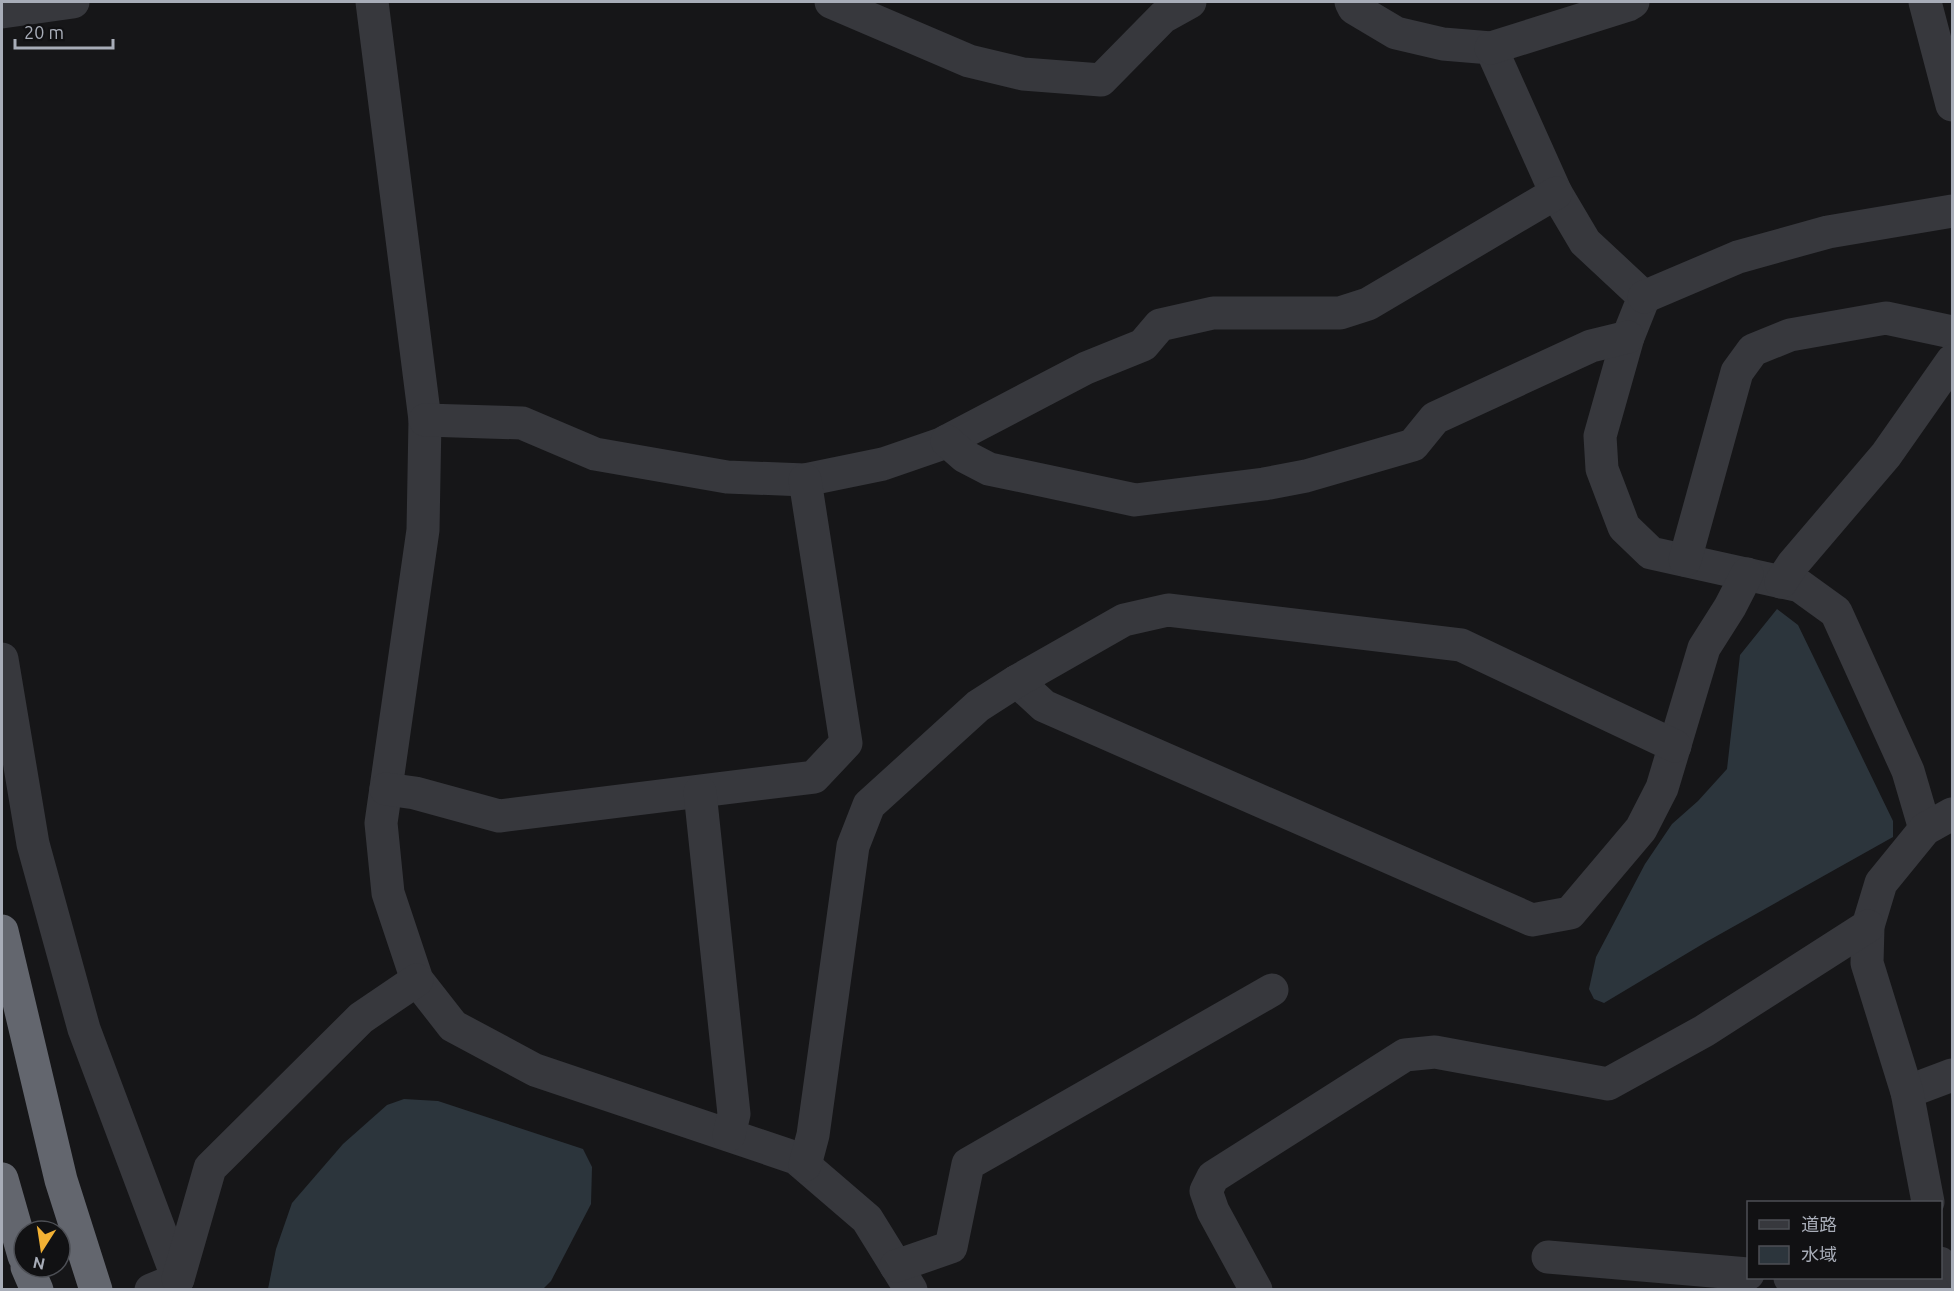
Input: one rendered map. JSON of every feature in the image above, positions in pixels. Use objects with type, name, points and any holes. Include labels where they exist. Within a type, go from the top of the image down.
[{"type":"highway","points":[[2,931],[61,1180],[96,1290]]},
{"type":"highway","points":[[2,1179],[13,1219]]},
{"type":"street","points":[[2,12],[72,2]]},
{"type":"street","points":[[372,2],[425,420],[423,530],[381,823],[388,893],[417,980],[453,1026],[535,1070],[796,1158],[867,1219],[904,1278],[951,1247],[968,1164],[1272,990]]},
{"type":"street","points":[[834,2],[969,61],[1023,74],[1101,80],[1163,17],[1190,2]]},
{"type":"street","points":[[1350,2],[1354,8],[1396,33],[1443,44],[1491,48],[1633,2]]},
{"type":"street","points":[[1925,2],[1953,105]]},
{"type":"street","points":[[1491,48],[1556,193],[1585,242],[1644,297]]},
{"type":"street","points":[[425,420],[522,423],[595,454],[727,477],[805,480],[883,464],[946,441],[1086,368],[1143,345],[1160,325],[1213,314],[1340,313],[1368,304],[1556,193]]},
{"type":"street","points":[[1928,1201],[1907,1092],[1867,963],[1868,926],[1881,884],[1939,821],[1908,771],[1836,612],[1800,586],[1651,553],[1624,527],[1602,469],[1600,436],[1628,337],[1644,297],[1738,257],[1828,232],[1953,211]]},
{"type":"street","points":[[1685,560],[1737,372],[1753,350],[1790,335],[1886,318],[1953,332]]},
{"type":"street","points":[[946,441],[964,456],[989,469],[1135,500],[1264,484],[1306,476],[1413,445],[1435,418],[1591,346],[1628,337]]},
{"type":"street","points":[[1781,582],[1793,564],[1886,455],[1953,361]]},
{"type":"street","points":[[386,789],[414,793],[499,816],[814,777],[846,742],[805,480]]},
{"type":"street","points":[[1017,681],[1044,705],[1532,920],[1570,914],[1641,828],[1662,788],[1704,648],[1730,608],[1747,574]]},
{"type":"street","points":[[805,1165],[813,1135],[853,846],[869,805],[978,706],[1124,620],[1168,610],[1461,645],[1675,746]]},
{"type":"street","points":[[2,659],[33,844],[84,1029],[164,1285]]},
{"type":"street","points":[[700,792],[734,1114],[729,1135]]},
{"type":"street","points":[[1256,1290],[1206,1191],[1213,1177],[1405,1055],[1435,1052],[1608,1084],[1704,1031],[1868,926]]},
{"type":"street","points":[[164,1285],[210,1168],[361,1018],[417,980]]},
{"type":"street","points":[[1907,1092],[1953,1075]]},
{"type":"street","points":[[1548,1257],[1747,1274]]},
{"type":"street","points":[[1942,1268],[1947,1290]]},
{"type":"street","points":[[1802,1279],[1933,1290]]},
{"type":"water","points":[[1777,609],[1798,625],[1893,821],[1893,837],[1706,942],[1604,1003],[1594,999],[1589,989],[1596,957],[1645,864],[1672,824],[1698,801],[1727,769],[1740,655]]},
{"type":"water","points":[[404,1099],[438,1101],[583,1149],[592,1167],[591,1204],[551,1281],[543,1289],[268,1289],[276,1249],[292,1203],[343,1144],[387,1105]]}]
